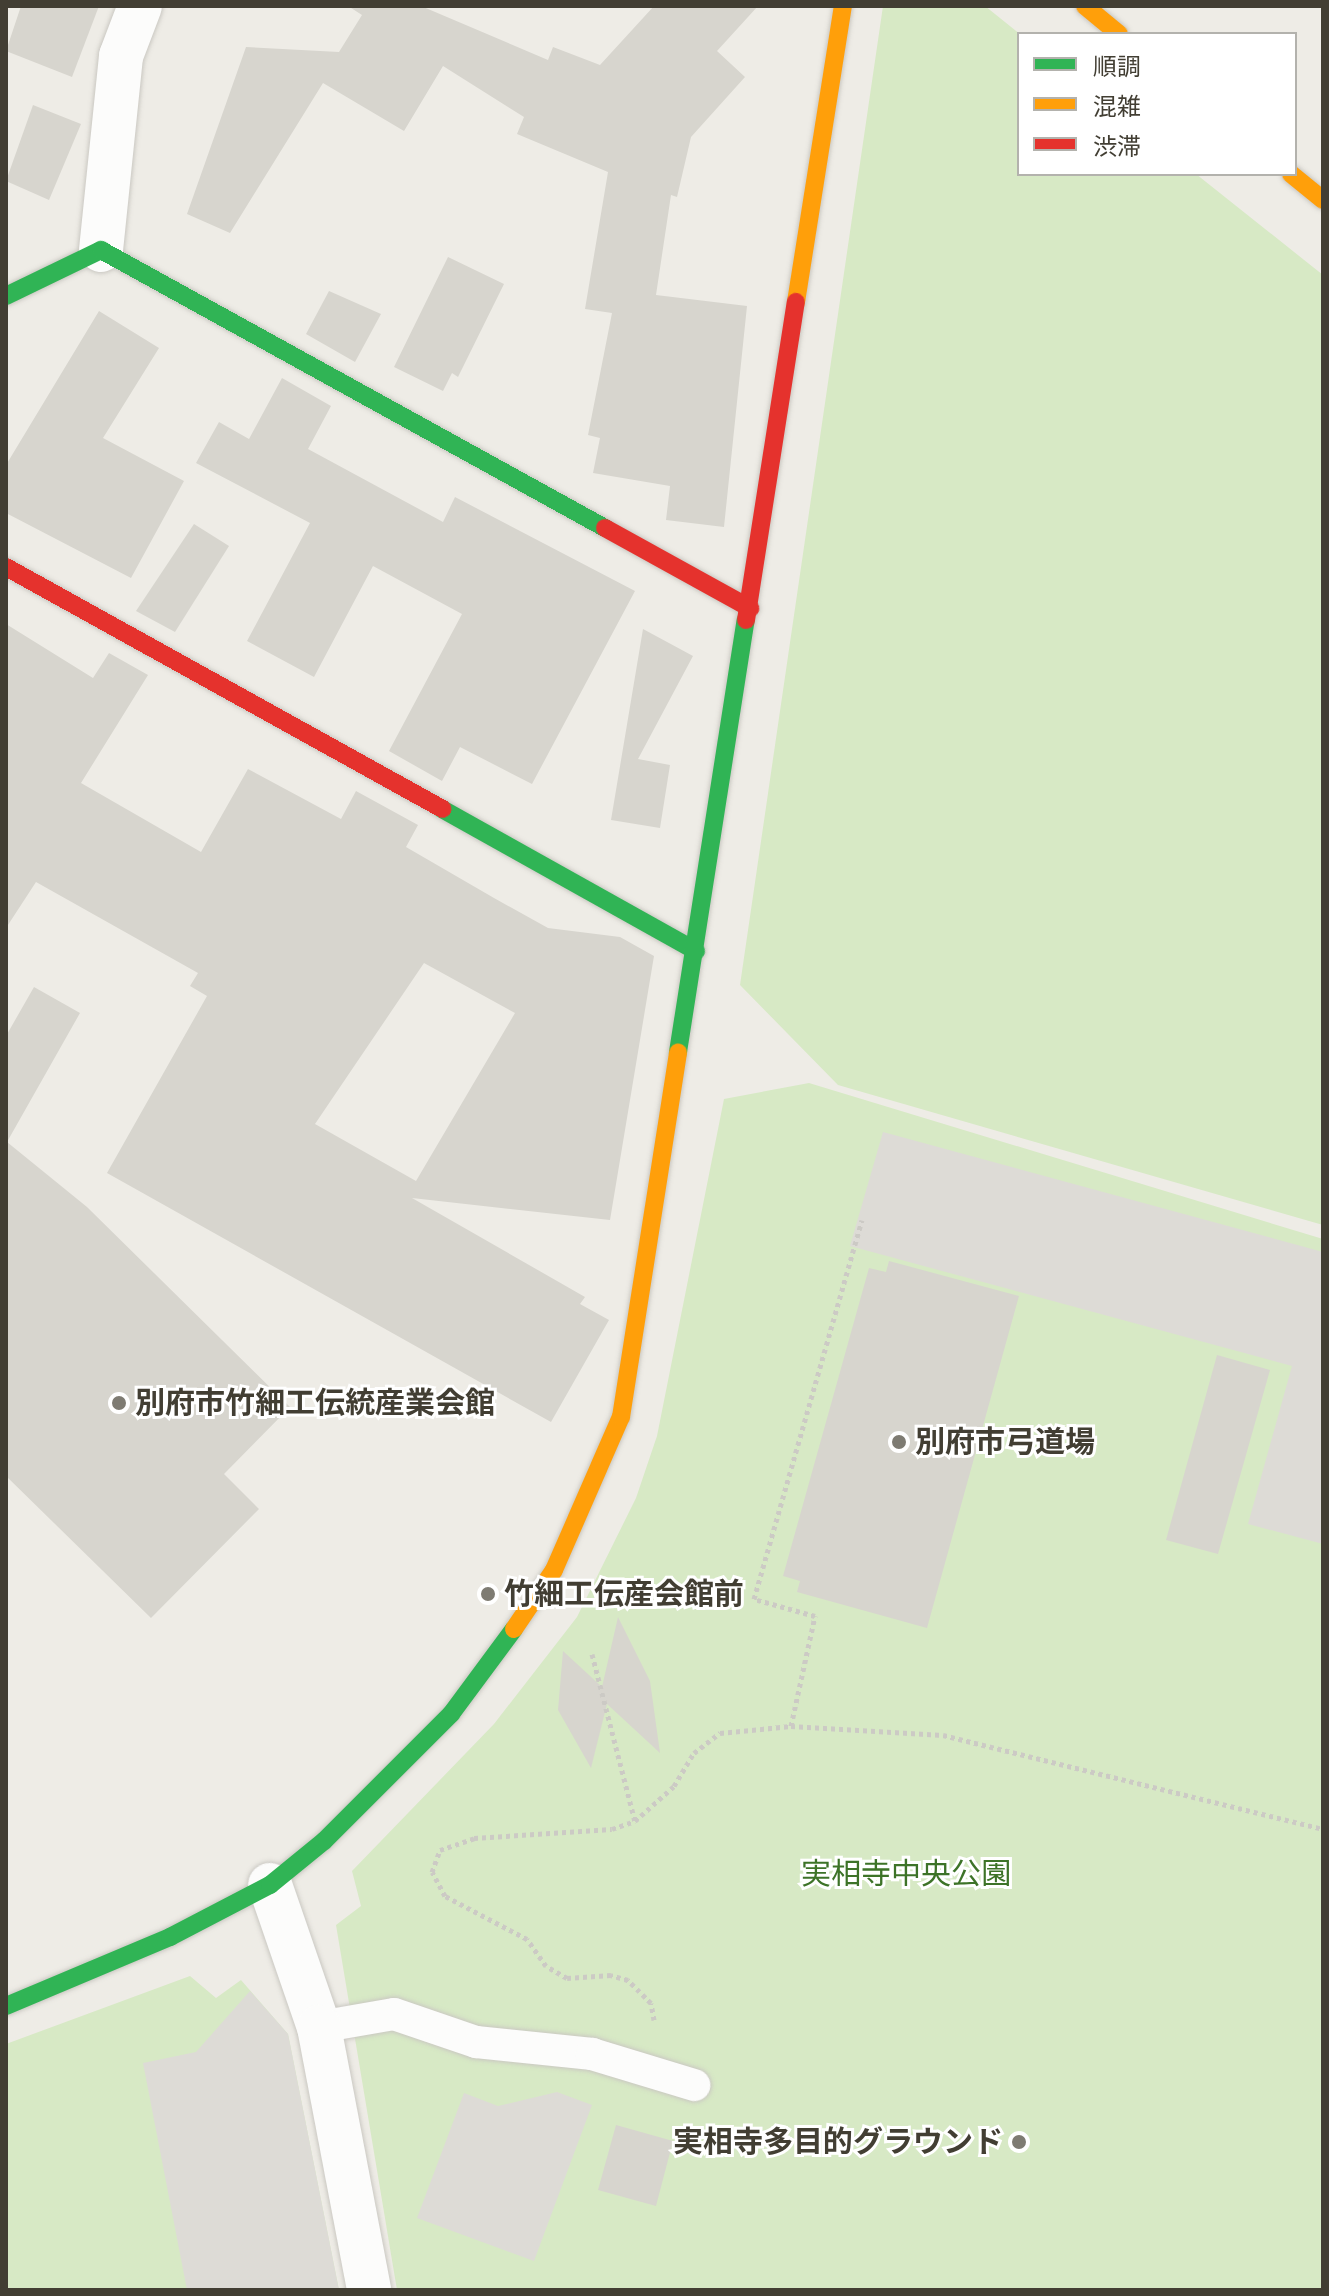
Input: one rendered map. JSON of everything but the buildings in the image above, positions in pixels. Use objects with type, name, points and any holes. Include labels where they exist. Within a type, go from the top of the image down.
[{"type":"street","points":[[101,250],[121,56],[140,6]]},
{"type":"street","points":[[6,2006],[170,1937],[270,1885],[324,1841],[451,1714],[554,1570],[621,1417],[843,6]]},
{"type":"street","points":[[1085,6],[1117,32]]},
{"type":"street","points":[[1293,176],[1323,200]]},
{"type":"street","points":[[6,296],[101,250]]},
{"type":"street","points":[[101,250],[750,608]]},
{"type":"street","points":[[6,567],[696,951]]},
{"type":"street","points":[[270,1885],[319,2027],[369,2290]]},
{"type":"lane","points":[[319,2027],[394,2014],[476,2042],[592,2054],[694,2085]]},
{"type":"path","points":[[791,1726],[815,1616],[754,1599],[862,1220]]},
{"type":"path","points":[[592,1654],[635,1821]]},
{"type":"path","points":[[654,2020],[651,2003],[628,1980],[611,1975],[567,1978],[546,1966],[527,1939],[445,1896],[432,1872],[433,1860],[451,1843],[612,1829],[635,1821],[674,1786],[694,1753],[720,1733],[791,1726],[943,1735],[1323,1829]]},
{"type":"green space","points":[[883,6],[985,6],[1018,32],[1017,176],[1199,176],[1323,275],[1323,1225],[838,1085],[740,985]]},
{"type":"green space","name":"実相寺中央公園","points":[[809,1083],[1323,1239],[1323,2290],[397,2290],[336,1925],[361,1906],[352,1871],[494,1724],[577,1617],[636,1498],[657,1436],[724,1099]]},
{"type":"green space","points":[[190,1976],[216,1998],[241,1980],[288,2034],[339,2290],[6,2290],[6,2044]]},
{"type":"shaded area","points":[[883,1132],[1323,1252],[1323,1544],[1248,1524],[1292,1366],[850,1246]]},
{"type":"shaded area","points":[[250,1991],[288,2034],[339,2290],[187,2290],[143,2063],[196,2052]]},
{"type":"shaded area","points":[[557,2092],[592,2105],[534,2261],[417,2218],[464,2093],[498,2106]]},
{"type":"traffic: fast","points":[[6,296],[101,250],[605,528]]},
{"type":"traffic: fast","points":[[678,1052],[746,620]]},
{"type":"traffic: fast","points":[[442,809],[696,951]]},
{"type":"traffic: fast","points":[[6,2006],[170,1937],[270,1885],[324,1841],[451,1714],[514,1629]]},
{"type":"traffic: slow","points":[[796,302],[843,6]]},
{"type":"traffic: slow","points":[[1085,6],[1117,32]]},
{"type":"traffic: slow","points":[[1293,176],[1323,200]]},
{"type":"traffic: slow","points":[[514,1629],[554,1570],[621,1417],[678,1052]]},
{"type":"traffic: jam","points":[[746,620],[796,302]]},
{"type":"traffic: jam","points":[[605,528],[750,608]]},
{"type":"traffic: jam","points":[[6,567],[442,809]]},
{"type":"place","name":"別府市竹細工伝統産業会館","points":[[119,1403]]},
{"type":"place","name":"別府市弓道場","points":[[899,1442]]},
{"type":"place","name":"竹細工伝産会館前","points":[[488,1594]]},
{"type":"place","name":"実相寺多目的グラウンド","points":[[1019,2142]]}]
